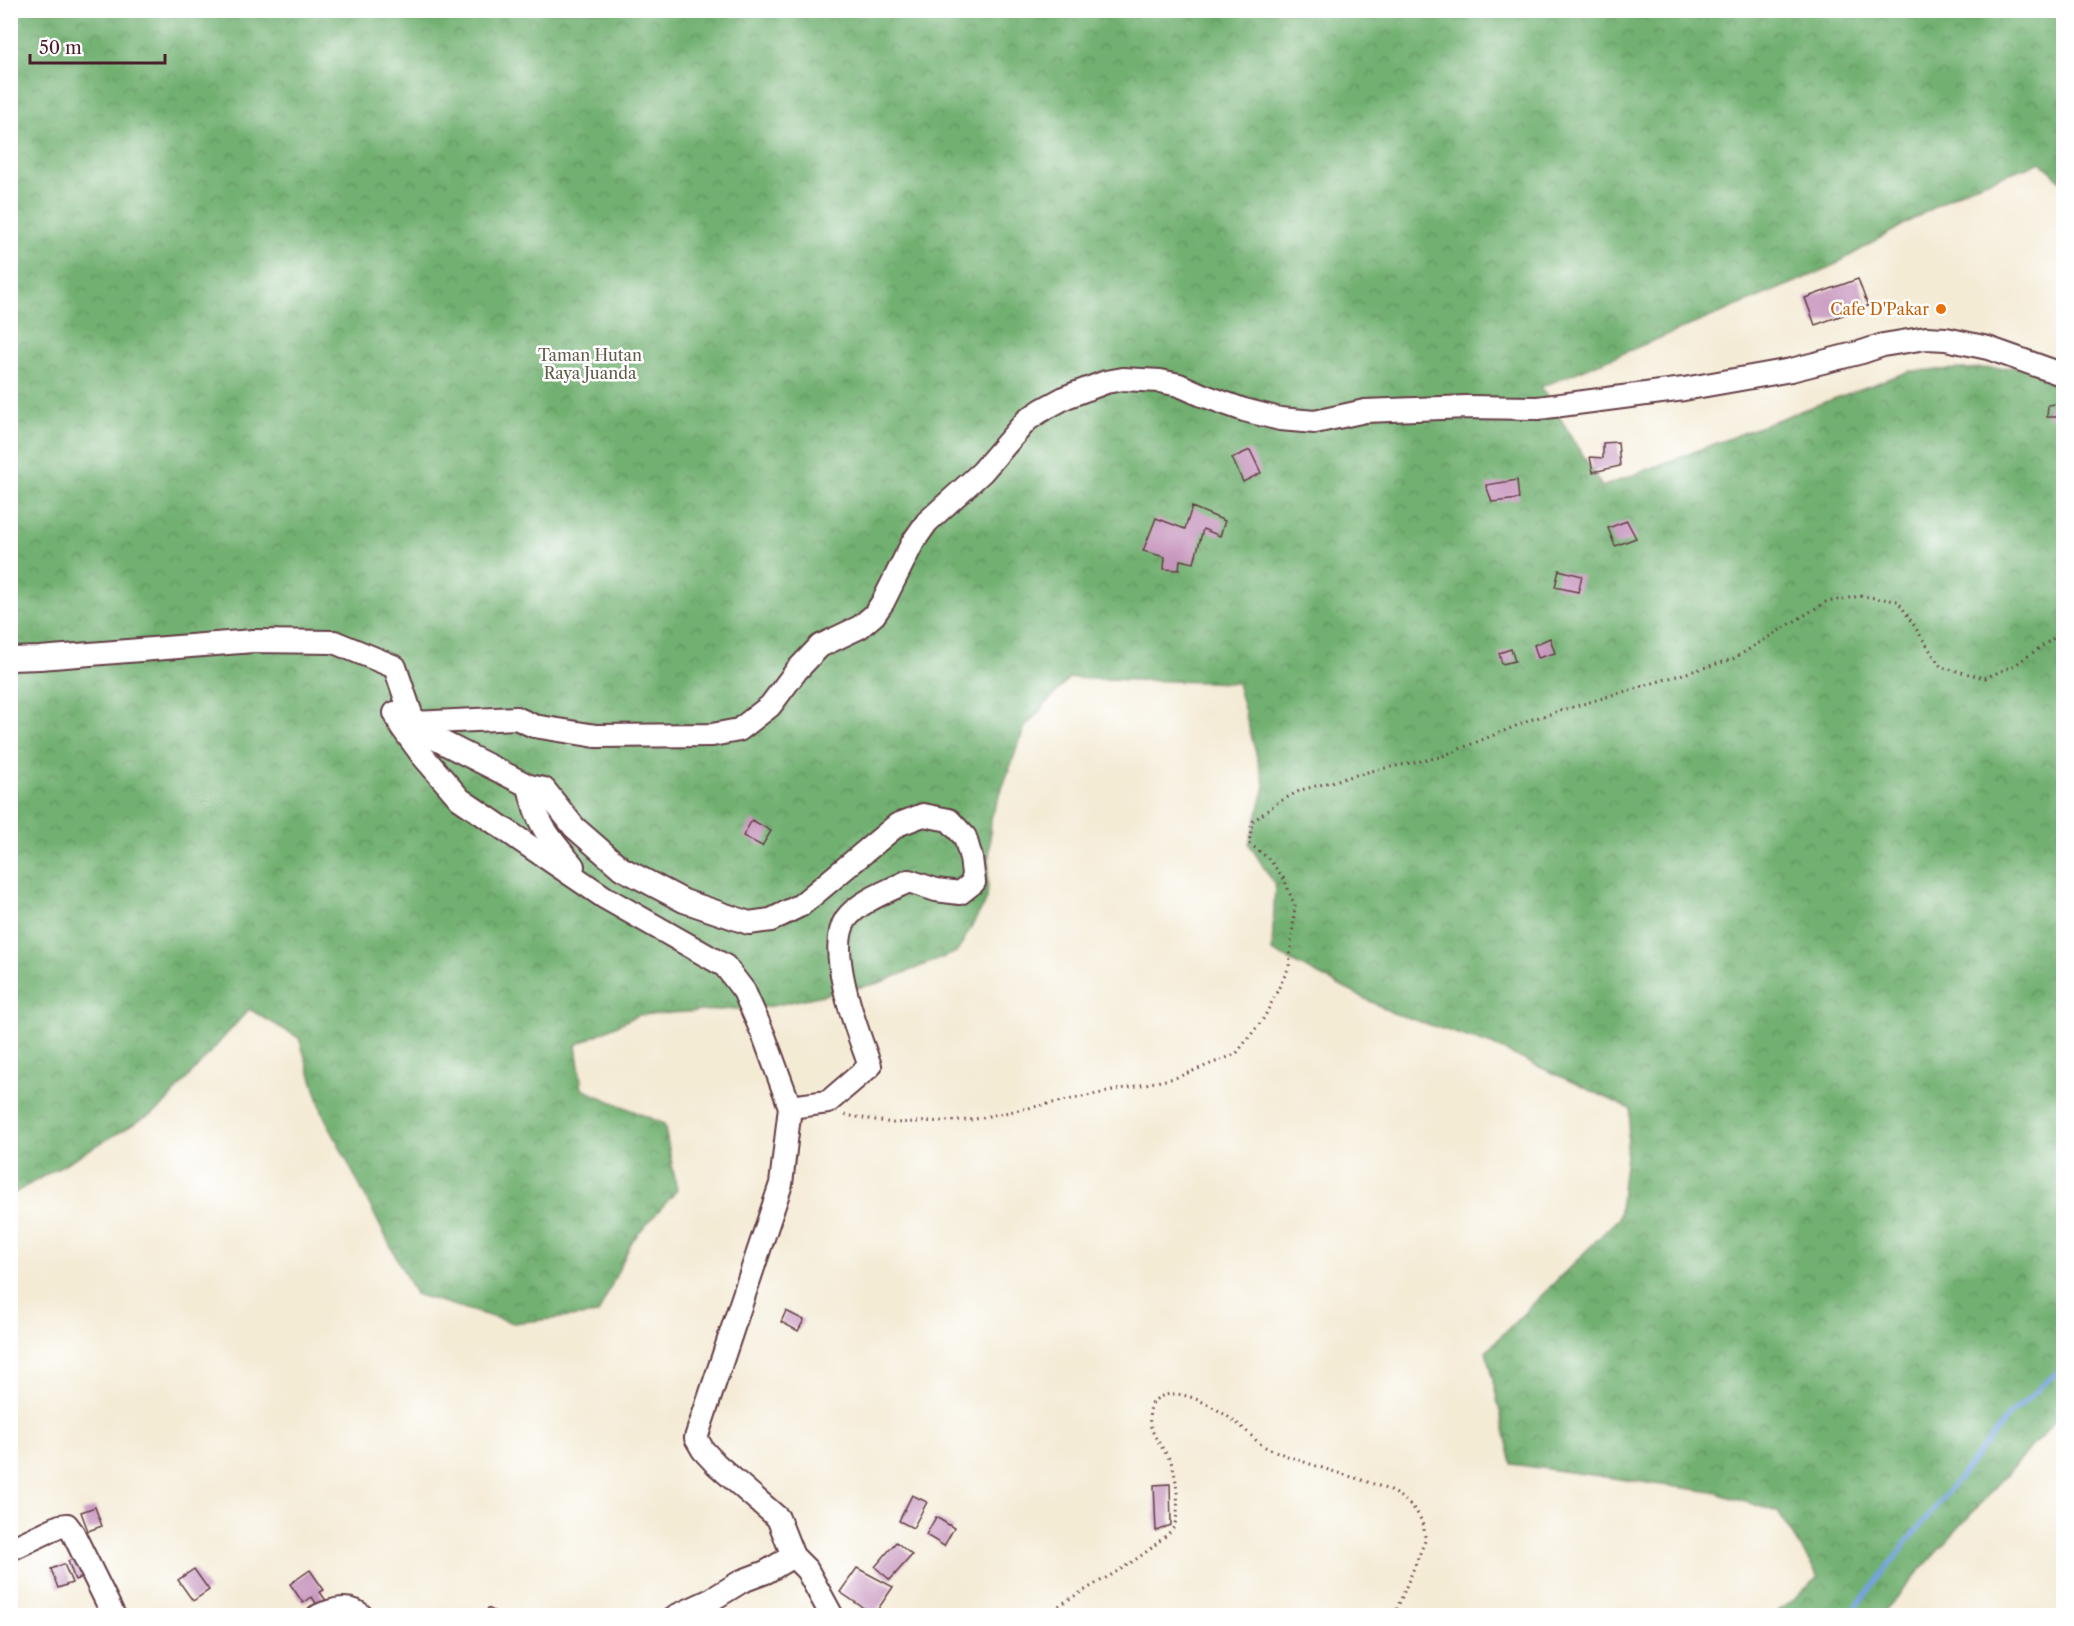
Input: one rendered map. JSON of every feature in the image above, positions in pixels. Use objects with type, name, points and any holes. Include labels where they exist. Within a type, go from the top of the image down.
[{"type":"street","points":[[414,723],[516,718],[534,726],[596,736],[712,735],[739,730],[770,706],[797,670],[820,646],[860,627],[874,615],[927,522],[968,486],[1027,420],[1066,397],[1106,382],[1123,379],[1160,381],[1179,385],[1244,410],[1289,420],[1315,422],[1365,411],[1467,407],[1538,408],[1684,389],[1791,370],[1883,345],[1926,338],[1946,339],[1988,348],[2064,375]]},
{"type":"street","points":[[10,659],[253,640],[334,642],[395,667],[414,723],[424,733],[529,786],[544,789],[574,827],[621,868],[684,901],[749,923],[771,920],[801,905],[897,825],[923,815],[949,820],[965,837],[974,882],[960,893],[936,890],[909,881],[872,898],[847,917],[840,929],[838,957],[846,992],[870,1066],[828,1102],[790,1107]]},
{"type":"street","points":[[395,667],[392,695],[401,726],[422,756],[460,799],[591,888],[725,966],[744,991],[764,1036],[790,1107],[781,1184],[696,1438],[716,1464],[778,1518],[794,1556],[807,1570],[832,1616]]},
{"type":"street","points":[[529,786],[533,807],[544,832],[591,888]]},
{"type":"street","points":[[13,1548],[60,1526],[67,1525],[114,1616]]},
{"type":"street","points":[[676,1616],[794,1556]]},
{"type":"street","points":[[318,1616],[329,1611],[344,1609],[356,1610],[362,1616]]},
{"type":"path","points":[[840,1114],[893,1123],[970,1120],[1175,1078],[1236,1054],[1264,1018],[1289,967],[1295,906],[1284,879],[1269,859],[1250,843],[1252,822],[1277,803],[1301,790],[1371,771],[1440,757],[1533,719],[1733,659],[1826,602],[1860,596],[1898,601],[1941,667],[1984,678],[2014,665],[2064,631]]},
{"type":"path","points":[[1044,1616],[1141,1557],[1174,1527],[1177,1490],[1172,1462],[1150,1430],[1149,1413],[1153,1402],[1166,1394],[1191,1396],[1231,1419],[1267,1448],[1319,1467],[1371,1482],[1410,1504],[1425,1529],[1425,1541],[1394,1616]]},
{"type":"green space","name":"Taman Hutan Raya Juanda","points":[[11,11],[2063,11],[2063,183],[2041,162],[1965,189],[1827,269],[1541,387],[1602,487],[1910,371],[2043,366],[2063,372],[2063,1412],[1880,1615],[1774,1615],[1819,1577],[1778,1512],[1713,1492],[1512,1464],[1486,1351],[1619,1218],[1631,1109],[1492,1045],[1393,1013],[1272,951],[1275,885],[1249,844],[1265,787],[1237,683],[1069,678],[1025,727],[991,818],[987,899],[957,952],[879,983],[767,1007],[638,1015],[576,1045],[582,1089],[664,1124],[677,1190],[632,1241],[598,1314],[513,1323],[415,1294],[323,1114],[299,1038],[249,1009],[160,1109],[11,1195]]},
{"type":"building","points":[[1858,279],[1868,306],[1815,325],[1805,298]]},
{"type":"building","points":[[2064,403],[2064,417],[2047,417],[2048,405]]},
{"type":"building","points":[[1618,442],[1620,466],[1593,472],[1590,457],[1603,458],[1603,443]]},
{"type":"building","points":[[1250,450],[1261,473],[1243,482],[1232,458]]},
{"type":"building","points":[[1517,480],[1519,499],[1492,502],[1486,485]]},
{"type":"building","points":[[1192,507],[1225,521],[1220,536],[1203,529],[1194,563],[1180,560],[1179,570],[1164,569],[1165,557],[1143,551],[1156,518],[1185,529]]},
{"type":"building","points":[[1627,521],[1636,538],[1615,546],[1608,528]]},
{"type":"building","points":[[1559,570],[1582,576],[1578,592],[1555,587]]},
{"type":"building","points":[[1550,638],[1555,653],[1538,658],[1534,645]]},
{"type":"building","points":[[1511,649],[1515,661],[1502,664],[1499,653]]},
{"type":"building","points":[[752,820],[771,831],[762,846],[743,836]]},
{"type":"building","points":[[786,1311],[804,1320],[798,1331],[781,1322]]},
{"type":"building","points":[[1170,1484],[1171,1525],[1156,1531],[1154,1485]]},
{"type":"building","points":[[912,1495],[927,1502],[913,1528],[899,1521]]},
{"type":"building","points":[[95,1507],[102,1526],[88,1531],[81,1512]]},
{"type":"building","points":[[936,1517],[954,1528],[944,1546],[926,1535]]},
{"type":"building","points":[[896,1542],[912,1555],[890,1580],[875,1567]]},
{"type":"building","points":[[82,1556],[89,1575],[75,1580],[68,1561]]},
{"type":"building","points":[[64,1564],[72,1583],[58,1588],[51,1569]]},
{"type":"building","points":[[857,1568],[893,1587],[874,1615],[840,1592]]},
{"type":"building","points":[[194,1569],[209,1590],[193,1601],[178,1580]]},
{"type":"building","points":[[310,1570],[324,1590],[320,1592],[329,1605],[321,1611],[312,1597],[303,1603],[290,1584]]},
{"type":"building","points":[[488,1608],[503,1616],[484,1616]]},
{"type":"waterway","points":[[1848,1616],[2010,1414],[2064,1366]]},
{"type":"place","name":"Cafe D'Pakar","points":[[1941,309]]}]
